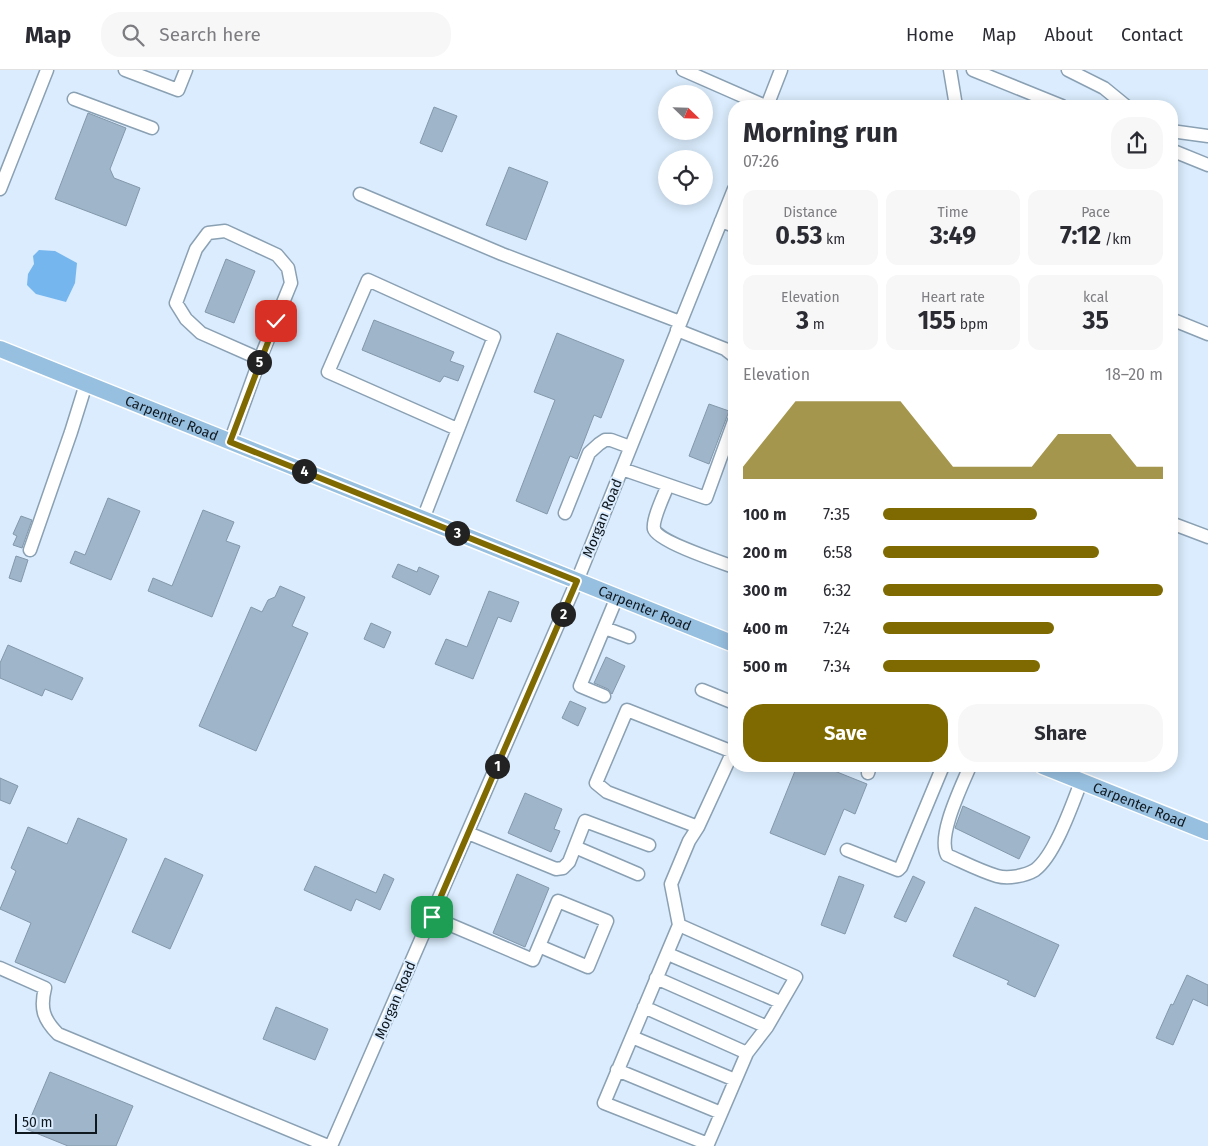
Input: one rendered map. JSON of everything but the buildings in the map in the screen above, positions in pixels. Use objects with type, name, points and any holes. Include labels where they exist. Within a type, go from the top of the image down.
[{"type":"main road","name":"Carpenter Road","points":[[0,349],[728,642]]},
{"type":"main road","name":"Carpenter Road","points":[[1057,772],[1208,832]]},
{"type":"street","points":[[0,189],[47,70]]},
{"type":"street","points":[[125,70],[178,90],[186,70]]},
{"type":"street","points":[[683,70],[752,100]]},
{"type":"street","points":[[768,100],[781,70]]},
{"type":"street","points":[[950,70],[955,100]]},
{"type":"street","points":[[973,70],[1047,100]]},
{"type":"street","points":[[1068,70],[1104,88],[1119,100]]},
{"type":"street","points":[[74,99],[152,128]]},
{"type":"street","points":[[1178,131],[1208,136]]},
{"type":"street","points":[[1178,153],[1208,165]]},
{"type":"street","points":[[360,194],[679,326],[728,351]]},
{"type":"street","name":"Morgan Road","points":[[330,1146],[432,917],[577,581],[728,204]]},
{"type":"street","points":[[721,221],[728,224]]},
{"type":"street","points":[[230,442],[260,359],[291,284],[288,268],[278,255],[225,231],[208,233],[196,249],[176,303],[186,319],[201,333],[260,359]]},
{"type":"street","points":[[423,519],[494,336],[368,280],[328,372],[457,429]]},
{"type":"street","points":[[1178,322],[1208,334]]},
{"type":"street","points":[[30,550],[86,384]]},
{"type":"street","points":[[622,469],[706,498],[728,438]]},
{"type":"street","points":[[565,513],[589,453],[606,440],[630,447]]},
{"type":"street","points":[[668,485],[653,528],[656,533],[666,541],[728,565]]},
{"type":"street","points":[[1178,526],[1208,537]]},
{"type":"street","points":[[604,696],[580,686],[617,597]]},
{"type":"street","points":[[605,628],[629,637]]},
{"type":"street","points":[[702,690],[728,701]]},
{"type":"street","points":[[698,826],[607,792],[596,783],[627,710],[728,749]]},
{"type":"street","points":[[679,925],[796,977],[767,1027],[747,1053],[708,1144],[604,1104],[679,925],[671,884],[689,841],[728,762]]},
{"type":"street","points":[[847,850],[898,870],[924,815],[941,772]]},
{"type":"street","points":[[968,772],[949,817],[945,851],[947,855],[998,876],[1011,877],[1034,870],[1045,859],[1064,825],[1081,782]]},
{"type":"street","points":[[468,833],[556,869],[563,868],[569,862],[585,821],[649,845]]},
{"type":"street","points":[[575,847],[638,874]]},
{"type":"street","points":[[432,917],[533,960],[558,901],[607,921],[588,967],[539,946]]},
{"type":"street","points":[[668,954],[780,1002]]},
{"type":"street","points":[[0,968],[45,988],[42,1002],[45,1018],[58,1034],[330,1146]]},
{"type":"street","points":[[656,978],[767,1027]]},
{"type":"street","points":[[644,1007],[747,1053]]},
{"type":"street","points":[[632,1037],[735,1080]]},
{"type":"street","points":[[617,1070],[721,1113]]},
{"type":"water","points":[[39,250],[55,251],[77,263],[75,283],[66,302],[36,294],[27,285],[28,274],[34,264],[33,256]]},
{"type":"route","points":[[276,321],[230,442],[577,581],[432,917]]}]
